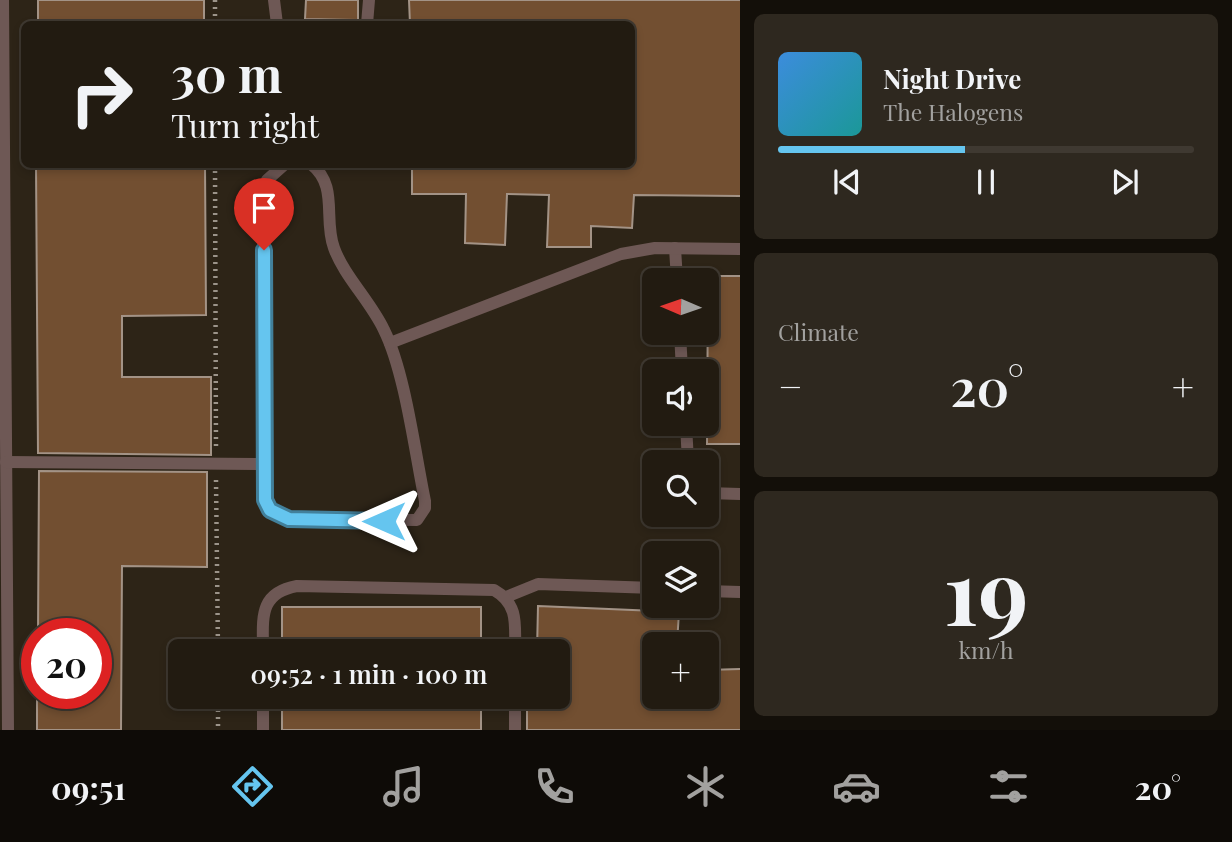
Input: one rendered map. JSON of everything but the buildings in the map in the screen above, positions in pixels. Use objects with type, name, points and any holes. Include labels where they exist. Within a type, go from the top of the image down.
[{"type":"lane","points":[[3,0],[3,311],[8,730]]},
{"type":"lane","points":[[274,0],[277,21]]},
{"type":"lane","points":[[366,21],[369,0]]},
{"type":"lane","points":[[277,168],[267,180],[264,196],[265,500],[279,517],[334,521],[410,521],[422,515],[425,501],[390,343],[362,291],[334,249],[328,189],[323,173],[316,168]]},
{"type":"lane","points":[[675,248],[676,268]]},
{"type":"lane","points":[[390,343],[639,249],[740,249]]},
{"type":"lane","points":[[6,461],[265,464]]},
{"type":"lane","points":[[719,493],[740,494]]},
{"type":"lane","points":[[506,597],[538,584],[642,588]]},
{"type":"lane","points":[[264,639],[265,608],[272,596],[284,588],[297,586],[494,590],[506,597],[513,607],[515,639]]},
{"type":"lane","points":[[719,591],[740,592]]},
{"type":"lane","points":[[263,709],[263,730]]},
{"type":"lane","points":[[515,709],[515,730]]},
{"type":"path","points":[[215,0],[215,21]]},
{"type":"path","points":[[215,168],[218,639]]},
{"type":"path","points":[[218,709],[218,730]]},
{"type":"route","points":[[264,250],[265,500],[270,510],[279,517],[289,519],[384,521]]}]
